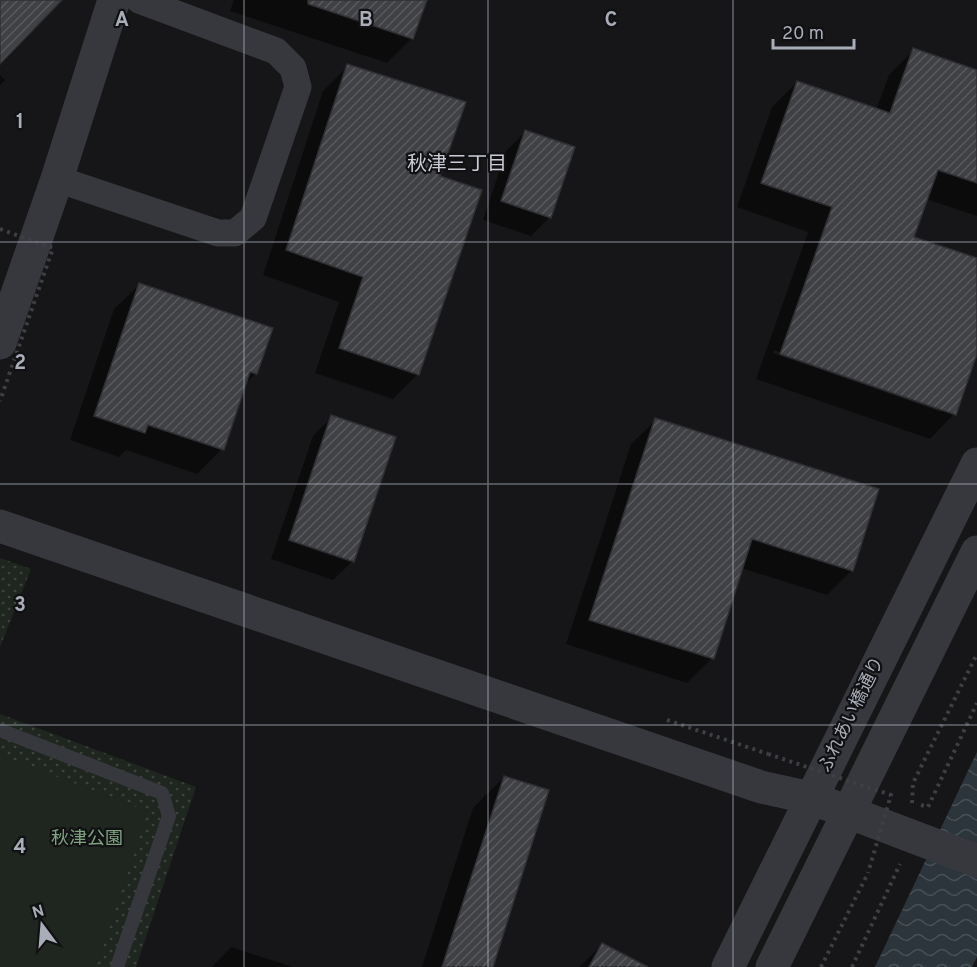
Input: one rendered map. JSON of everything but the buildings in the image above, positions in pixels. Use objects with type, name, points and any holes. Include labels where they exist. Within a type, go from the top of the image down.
[{"type":"street","points":[[0,343],[57,179],[114,0]]},
{"type":"street","points":[[57,179],[219,233],[235,233],[253,218],[298,87],[293,68],[276,51],[139,0]]},
{"type":"street","name":"ふれあい橋通り","points":[[728,967],[977,464]]},
{"type":"street","points":[[0,526],[761,787],[811,798],[850,812],[907,826],[977,861]]},
{"type":"street","points":[[772,967],[977,552]]},
{"type":"lane","points":[[0,730],[162,793],[169,816],[117,967]]},
{"type":"path","points":[[0,230],[53,248],[0,400]]},
{"type":"path","points":[[852,967],[907,826],[912,783],[977,654]]},
{"type":"path","points":[[907,826],[928,807],[977,703]]},
{"type":"path","points":[[768,754],[891,795],[868,873],[821,967]]},
{"type":"green space","points":[[0,558],[31,569],[0,647]]},
{"type":"green space","name":"秋津公園","points":[[0,714],[196,787],[136,967],[0,967]]},
{"type":"green space","name":"秋津公園","points":[[0,755],[147,811],[96,967],[0,967]]},
{"type":"water","points":[[977,752],[977,957],[972,967],[875,967]]},
{"type":"district","name":"秋津三丁目","points":[[457,165]]}]
